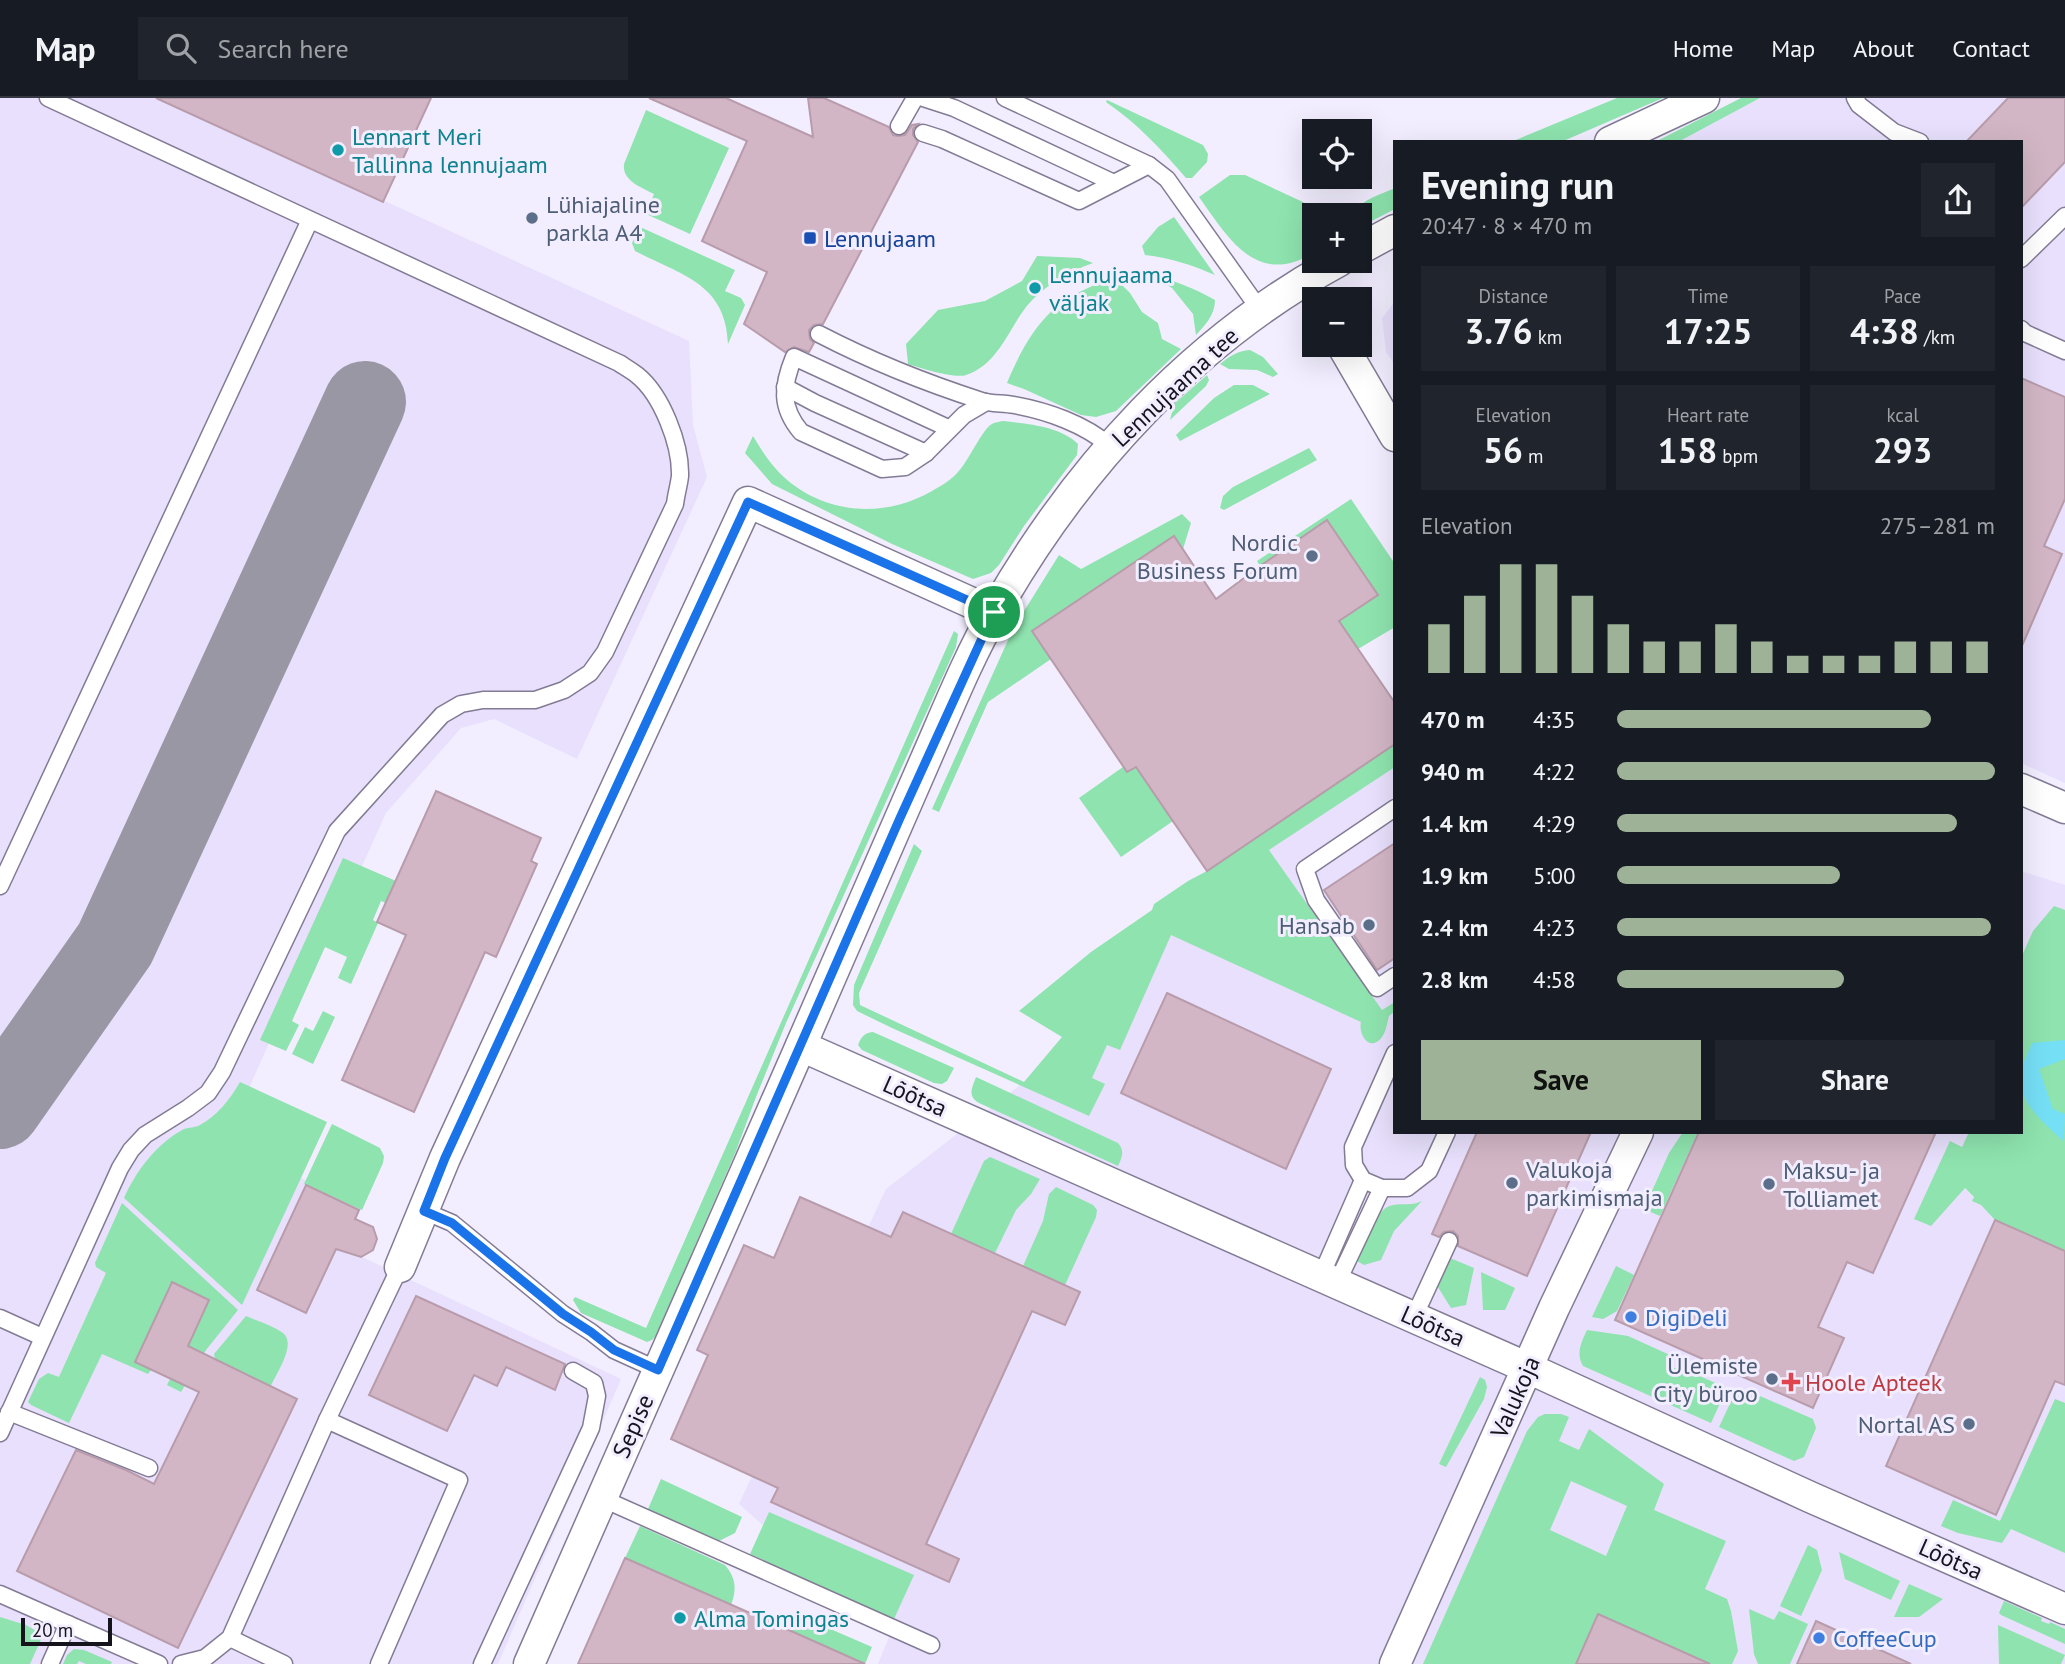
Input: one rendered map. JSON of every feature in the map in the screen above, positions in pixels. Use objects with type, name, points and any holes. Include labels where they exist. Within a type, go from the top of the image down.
[{"type":"street","points":[[1614,140],[1703,98]]},
{"type":"street","points":[[1372,242],[1393,231]]},
{"type":"street","name":"Lennujaama tee","points":[[1313,287],[1327,273]]},
{"type":"street","name":"Lennujaama tee","points":[[994,612],[1040,538],[1073,492],[1136,417],[1192,365],[1259,310],[1302,293]]},
{"type":"street","points":[[1349,357],[1393,433]]},
{"type":"street","points":[[400,1267],[445,1158],[748,502],[994,612]]},
{"type":"street","name":"Sepise","points":[[529,1664],[915,783],[994,612]]},
{"type":"street","points":[[2023,790],[2065,808]]},
{"type":"street","name":"Lõõtsa","points":[[801,1046],[2065,1609]]},
{"type":"street","name":"Valukoja","points":[[1395,1664],[1554,1308],[1637,1134]]},
{"type":"lane","points":[[0,1433],[120,1168],[131,1150],[145,1135],[208,1093],[222,1072],[337,831],[442,715],[461,704],[472,702],[535,700],[564,690],[590,673],[605,652],[675,504],[680,477],[678,450],[662,410],[639,376],[619,363],[48,98]]},
{"type":"lane","points":[[899,126],[915,98]]},
{"type":"lane","points":[[923,98],[954,108],[1114,183]]},
{"type":"lane","points":[[1005,98],[1149,164],[1167,179],[1259,310]]},
{"type":"lane","points":[[1855,98],[1859,105],[1894,132],[1915,140]]},
{"type":"lane","points":[[923,133],[1079,201],[1149,164]]},
{"type":"lane","points":[[2023,256],[2065,216]]},
{"type":"lane","points":[[0,886],[310,220]]},
{"type":"lane","points":[[2023,331],[2065,351]]},
{"type":"lane","points":[[818,334],[922,381],[986,402],[1037,410],[1099,437],[1111,447]]},
{"type":"lane","points":[[950,429],[794,357],[785,387],[785,401],[788,413],[801,432],[881,469],[905,467],[926,453],[950,429],[964,415],[986,402]]},
{"type":"lane","points":[[785,387],[926,453]]},
{"type":"lane","points":[[1393,809],[1305,869],[1315,900],[1377,988],[1393,977]]},
{"type":"lane","points":[[1393,1057],[1353,1147],[1354,1166],[1363,1180],[1382,1188],[1407,1188],[1429,1171],[1446,1134]]},
{"type":"lane","points":[[1329,1280],[1363,1180]]},
{"type":"lane","points":[[1329,1280],[1382,1188]]},
{"type":"lane","points":[[424,1211],[452,1223],[563,1314],[614,1350],[658,1370]]},
{"type":"lane","points":[[1414,1317],[1449,1241]]},
{"type":"lane","points":[[181,1664],[205,1658],[230,1638],[327,1420],[400,1267]]},
{"type":"lane","points":[[0,1318],[42,1338]]},
{"type":"lane","points":[[482,1664],[592,1428],[597,1396],[594,1383],[573,1371]]},
{"type":"lane","points":[[9,1412],[149,1468]]},
{"type":"lane","points":[[327,1420],[459,1480],[380,1664]]},
{"type":"lane","points":[[601,1498],[931,1645]]},
{"type":"lane","points":[[0,1594],[159,1664]]},
{"type":"lane","points":[[50,1664],[68,1625]]},
{"type":"lane","points":[[230,1638],[285,1664]]},
{"type":"shaded area","points":[[0,98],[161,98],[689,341],[693,425],[707,477],[577,759],[494,719],[461,728],[386,813],[353,886],[341,881],[225,1142],[362,1207],[343,1248],[621,1379],[498,1664],[0,1664]]},
{"type":"shaded area","points":[[1760,98],[2065,98],[2065,783],[2023,764],[2023,140],[1682,140]]},
{"type":"shaded area","points":[[1393,304],[1393,362],[1386,352],[1382,318]]},
{"type":"shaded area","points":[[1393,768],[1393,1134],[1968,1134],[1950,1173],[1995,1220],[2065,1251],[2065,1664],[878,1664],[889,1637],[739,1504],[886,1189],[1024,1082],[1167,916]]},
{"type":"shaded area","points":[[2023,872],[2065,885],[2065,920],[2023,1013]]},
{"type":"green space","points":[[1617,98],[1663,98],[1566,140],[1516,140]]},
{"type":"green space","points":[[1741,98],[1760,98],[1682,140],[1659,140]]},
{"type":"green space","points":[[1107,100],[1203,145],[1208,154],[1207,162],[1192,178],[1186,178],[1149,137],[1106,102]]},
{"type":"green space","points":[[646,110],[729,148],[690,234],[646,214],[654,194],[633,183],[624,170]]},
{"type":"green space","points":[[1230,175],[1245,175],[1305,203],[1302,203],[1302,258],[1276,264],[1260,261],[1246,253],[1221,228],[1199,197]]},
{"type":"green space","points":[[1393,189],[1393,210],[1372,221],[1372,203],[1364,203]]},
{"type":"green space","points":[[1174,217],[1215,275],[1181,262],[1145,255],[1142,246],[1158,227]]},
{"type":"green space","points":[[640,227],[735,270],[725,291],[741,298],[745,305],[728,344],[725,323],[710,294],[684,275],[635,251],[632,243]]},
{"type":"green space","points":[[1037,256],[1080,258],[1093,263],[1065,275],[1040,293],[1026,307],[994,355],[977,370],[954,376],[908,364],[906,344],[938,310],[985,301],[1022,281]]},
{"type":"green space","points":[[1150,275],[1184,285],[1215,300],[1211,315],[1196,335],[1193,314],[1172,288]]},
{"type":"green space","points":[[1115,278],[1130,293],[1142,312],[1158,323],[1162,339],[1181,349],[1116,411],[1096,417],[1081,415],[1007,383],[1025,345],[1047,316],[1076,294]]},
{"type":"green space","points":[[1250,350],[1263,357],[1278,374],[1273,377],[1257,370],[1229,369],[1220,364],[1234,354]]},
{"type":"green space","points":[[1207,375],[1209,380],[1206,386],[1170,420],[1174,404]]},
{"type":"green space","points":[[1234,385],[1253,385],[1270,394],[1180,441],[1176,435],[1214,398]]},
{"type":"green space","points":[[1003,421],[1062,433],[1078,444],[1077,455],[1024,526],[999,565],[991,573],[973,579],[892,544],[772,484],[745,453],[753,436],[776,469],[802,491],[838,506],[876,509],[914,500],[946,483],[962,467],[988,427]]},
{"type":"green space","points":[[1309,448],[1317,460],[1224,510],[1220,508],[1223,496],[1233,487]]},
{"type":"green space","points":[[1351,499],[1393,561],[1393,628],[1358,649],[1365,659],[1159,799],[1173,821],[1121,857],[1079,798],[1123,767],[1128,772],[1266,678],[1263,673],[1377,596],[1327,521],[1260,566],[1257,561]]},
{"type":"green space","points":[[1182,514],[1191,523],[1183,549],[1174,536],[1032,631],[1051,659],[988,702],[939,812],[932,809],[1009,638],[1059,555],[1081,569]]},
{"type":"green space","points":[[954,631],[958,634],[956,647],[786,1023],[736,1151],[656,1336],[647,1342],[581,1313],[573,1300],[575,1297],[646,1328]]},
{"type":"green space","points":[[1393,745],[1393,768],[1269,850],[1382,1010],[1393,1003],[1393,1013],[1389,1016],[1382,1037],[1369,1043],[1361,1032],[1361,1022],[1171,935],[1120,1050],[1107,1045],[1092,1078],[1105,1084],[1089,1116],[892,1028],[857,1011],[853,1005],[854,985],[914,844],[922,851],[859,993],[860,1005],[1024,1082],[1062,1037],[1019,1011],[1091,952],[1152,910],[1154,904]]},
{"type":"green space","points":[[343,858],[396,881],[386,903],[381,901],[373,920],[378,923],[351,984],[338,978],[347,957],[325,947],[292,1021],[299,1025],[286,1051],[260,1040]]},
{"type":"green space","points":[[2054,906],[2065,910],[2065,1251],[1995,1220],[1981,1205],[1972,1201],[1974,1197],[1965,1188],[1931,1226],[1914,1219],[1950,1141],[1962,1147],[1968,1134],[2023,1134],[2023,954],[2033,931]]},
{"type":"green space","points":[[323,1011],[335,1017],[313,1064],[292,1054],[305,1027],[313,1031]]},
{"type":"green space","points":[[873,1032],[954,1068],[947,1081],[942,1084],[934,1083],[862,1050],[858,1045],[860,1040],[865,1034]]},
{"type":"green space","points":[[976,1077],[1118,1143],[1122,1157],[1118,1166],[979,1103],[972,1095]]},
{"type":"green space","points":[[240,1082],[327,1122],[242,1305],[124,1198],[141,1168],[156,1150],[184,1129],[198,1126],[212,1117]]},
{"type":"green space","points":[[332,1124],[380,1148],[384,1156],[362,1210],[304,1184]]},
{"type":"green space","points":[[1682,1134],[1697,1134],[1660,1216],[1644,1209],[1669,1153]]},
{"type":"green space","points":[[990,1157],[1040,1179],[1016,1210],[995,1253],[951,1234],[984,1161]]},
{"type":"green space","points":[[1056,1187],[1093,1205],[1097,1210],[1065,1285],[1023,1266],[1043,1221],[1049,1194]]},
{"type":"green space","points":[[1422,1201],[1394,1231],[1381,1260],[1364,1265],[1357,1261],[1370,1228],[1380,1213],[1393,1205]]},
{"type":"green space","points":[[122,1203],[238,1310],[206,1350],[181,1392],[167,1385],[170,1379],[173,1379],[209,1300],[172,1282],[135,1362],[151,1370],[148,1374],[102,1354],[69,1423],[28,1402],[39,1379],[48,1373],[59,1377],[106,1273],[96,1267],[95,1263]]},
{"type":"green space","points":[[1450,1258],[1474,1268],[1466,1305],[1451,1308],[1436,1284]]},
{"type":"green space","points":[[1616,1266],[1634,1275],[1617,1311],[1603,1319],[1592,1317]]},
{"type":"green space","points":[[1481,1272],[1515,1288],[1505,1310],[1483,1310]]},
{"type":"green space","points":[[246,1316],[279,1330],[287,1338],[287,1351],[271,1386],[215,1359],[214,1354]]},
{"type":"green space","points":[[1587,1330],[1628,1336],[1672,1356],[1668,1365],[1727,1388],[1711,1423],[1583,1366],[1580,1352]]},
{"type":"green space","points":[[1480,1377],[1485,1380],[1487,1387],[1484,1399],[1446,1467],[1439,1464]]},
{"type":"green space","points":[[1746,1390],[1813,1419],[1816,1428],[1804,1457],[1794,1461],[1719,1427],[1734,1395]]},
{"type":"green space","points":[[2055,1399],[2065,1403],[2065,1553],[2011,1529],[2002,1543],[1958,1533],[1941,1526],[1953,1500],[2000,1521]]},
{"type":"green space","points":[[1561,1414],[1569,1417],[1559,1441],[1579,1450],[1589,1429],[1664,1484],[1654,1510],[1726,1541],[1705,1589],[1727,1599],[1738,1651],[1732,1664],[1677,1664],[1682,1652],[1599,1614],[1576,1664],[1423,1664],[1527,1431],[1538,1417]],"holes":[[[1571,1481],[1627,1506],[1606,1556],[1550,1530]]]},
{"type":"green space","points":[[661,1479],[742,1517],[735,1533],[719,1541],[648,1509]]},
{"type":"green space","points":[[769,1512],[914,1575],[894,1619],[750,1554]]},
{"type":"green space","points":[[640,1526],[725,1565],[734,1584],[731,1605],[625,1558]]},
{"type":"green space","points":[[1808,1545],[1817,1550],[1822,1570],[1801,1616],[1780,1606]]},
{"type":"green space","points":[[1839,1552],[1900,1581],[1891,1600],[1845,1579]]},
{"type":"green space","points":[[1909,1584],[1943,1599],[1919,1617],[1894,1617]]},
{"type":"green space","points":[[2004,1601],[2042,1618],[2041,1621],[2065,1629],[2065,1644],[2001,1615],[1999,1613]]},
{"type":"green space","points":[[1749,1609],[1774,1620],[1779,1611],[1808,1624],[1790,1664],[1758,1664],[1754,1654]]},
{"type":"green space","points":[[798,1615],[872,1647],[865,1664],[791,1631]]},
{"type":"green space","points":[[0,1617],[26,1625],[43,1635],[30,1664],[0,1664]]},
{"type":"green space","points":[[1998,1625],[2065,1655],[2061,1664],[1999,1664]]},
{"type":"green space","points":[[74,1649],[84,1650],[112,1662],[86,1664],[79,1661],[77,1664],[63,1664]]},
{"type":"water","points":[[2065,1040],[2065,1059],[2039,1069],[2053,1109],[2065,1114],[2064,1142],[2032,1110],[2023,1094],[2023,1066],[2032,1043]]},
{"type":"building","name":"Lennart Meri Tallinna lennujaam","points":[[156,98],[431,98],[383,202]]},
{"type":"building","points":[[649,98],[726,98],[813,137],[808,98],[824,98],[889,127],[893,135],[905,135],[912,125],[918,124],[913,129],[913,135],[918,142],[823,324],[814,325],[809,330],[810,339],[814,343],[809,352],[794,347],[785,352],[744,324],[767,272],[702,241],[747,141]]},
{"type":"building","points":[[2008,98],[2065,98],[2065,162],[2023,206],[2023,140],[1968,140]]},
{"type":"building","points":[[2023,379],[2065,397],[2065,499],[2044,546],[2062,554],[2023,643]]},
{"type":"building","points":[[1327,520],[1378,595],[1339,621],[1393,700],[1393,745],[1207,871],[1136,767],[1127,772],[1032,631],[1174,536],[1216,599]]},
{"type":"building","points":[[436,791],[541,838],[531,861],[537,864],[496,957],[485,952],[414,1112],[342,1080],[406,935],[377,922]]},
{"type":"building","name":"Hansab","points":[[1393,844],[1393,959],[1377,970],[1324,890]]},
{"type":"building","points":[[1167,993],[1331,1069],[1286,1169],[1121,1093]]},
{"type":"building","name":"Valukoja parkimismaja","points":[[1476,1134],[1590,1134],[1527,1276],[1458,1246],[1458,1236],[1453,1231],[1444,1232],[1439,1237],[1432,1234]]},
{"type":"building","points":[[1698,1134],[1935,1134],[1873,1273],[1847,1262],[1818,1327],[1844,1338],[1813,1408],[1615,1320]]},
{"type":"building","points":[[306,1185],[359,1210],[355,1219],[373,1227],[377,1239],[373,1250],[361,1257],[336,1249],[306,1313],[257,1290]]},
{"type":"building","points":[[800,1197],[891,1237],[903,1212],[1080,1292],[1065,1325],[1032,1311],[926,1544],[959,1559],[949,1582],[771,1502],[778,1488],[671,1439],[708,1355],[697,1350],[744,1245],[774,1258]]},
{"type":"building","points":[[1995,1220],[2065,1251],[2065,1385],[2055,1381],[1996,1515],[1886,1466]]},
{"type":"building","points":[[172,1282],[209,1300],[188,1346],[297,1399],[178,1648],[17,1571],[76,1450],[154,1484],[199,1392],[135,1362]]},
{"type":"building","points":[[416,1296],[565,1364],[555,1390],[506,1367],[497,1386],[474,1375],[447,1431],[369,1395]]},
{"type":"building","name":"Alma Tomingas","points":[[625,1558],[791,1631],[865,1664],[578,1664]]},
{"type":"building","points":[[1598,1614],[1710,1664],[1576,1664]]},
{"type":"building","points":[[1816,1621],[1911,1664],[1797,1664]]},
{"type":"taxiway","points":[[0,1108],[115,944],[365,402]]},
{"type":"place","name":"Lennart Meri Tallinna lennujaam","points":[[338,150]]},
{"type":"place","name":"Lühiajaline parkla A4","points":[[532,218]]},
{"type":"place","name":"Lennujaam","points":[[810,238]]},
{"type":"place","name":"Lennujaama väljak","points":[[1035,288]]},
{"type":"place","name":"Nordic Business Forum","points":[[1312,556]]},
{"type":"place","name":"Hansab","points":[[1369,925]]},
{"type":"place","name":"Valukoja parkimismaja","points":[[1512,1183]]},
{"type":"place","name":"Maksu- ja Tolliamet","points":[[1769,1184]]},
{"type":"place","name":"DigiDeli","points":[[1631,1317]]},
{"type":"place","name":"Ülemiste City büroo","points":[[1772,1379]]},
{"type":"place","name":"Hoole Apteek","points":[[1791,1382]]},
{"type":"place","name":"Nortal AS","points":[[1969,1424]]},
{"type":"place","name":"Alma Tomingas","points":[[680,1618]]},
{"type":"place","name":"CoffeeCup","points":[[1819,1638]]},
{"type":"route","points":[[748,502],[994,612],[962,677],[658,1370],[614,1350],[563,1314],[452,1223],[424,1211],[445,1158],[748,502]]}]
